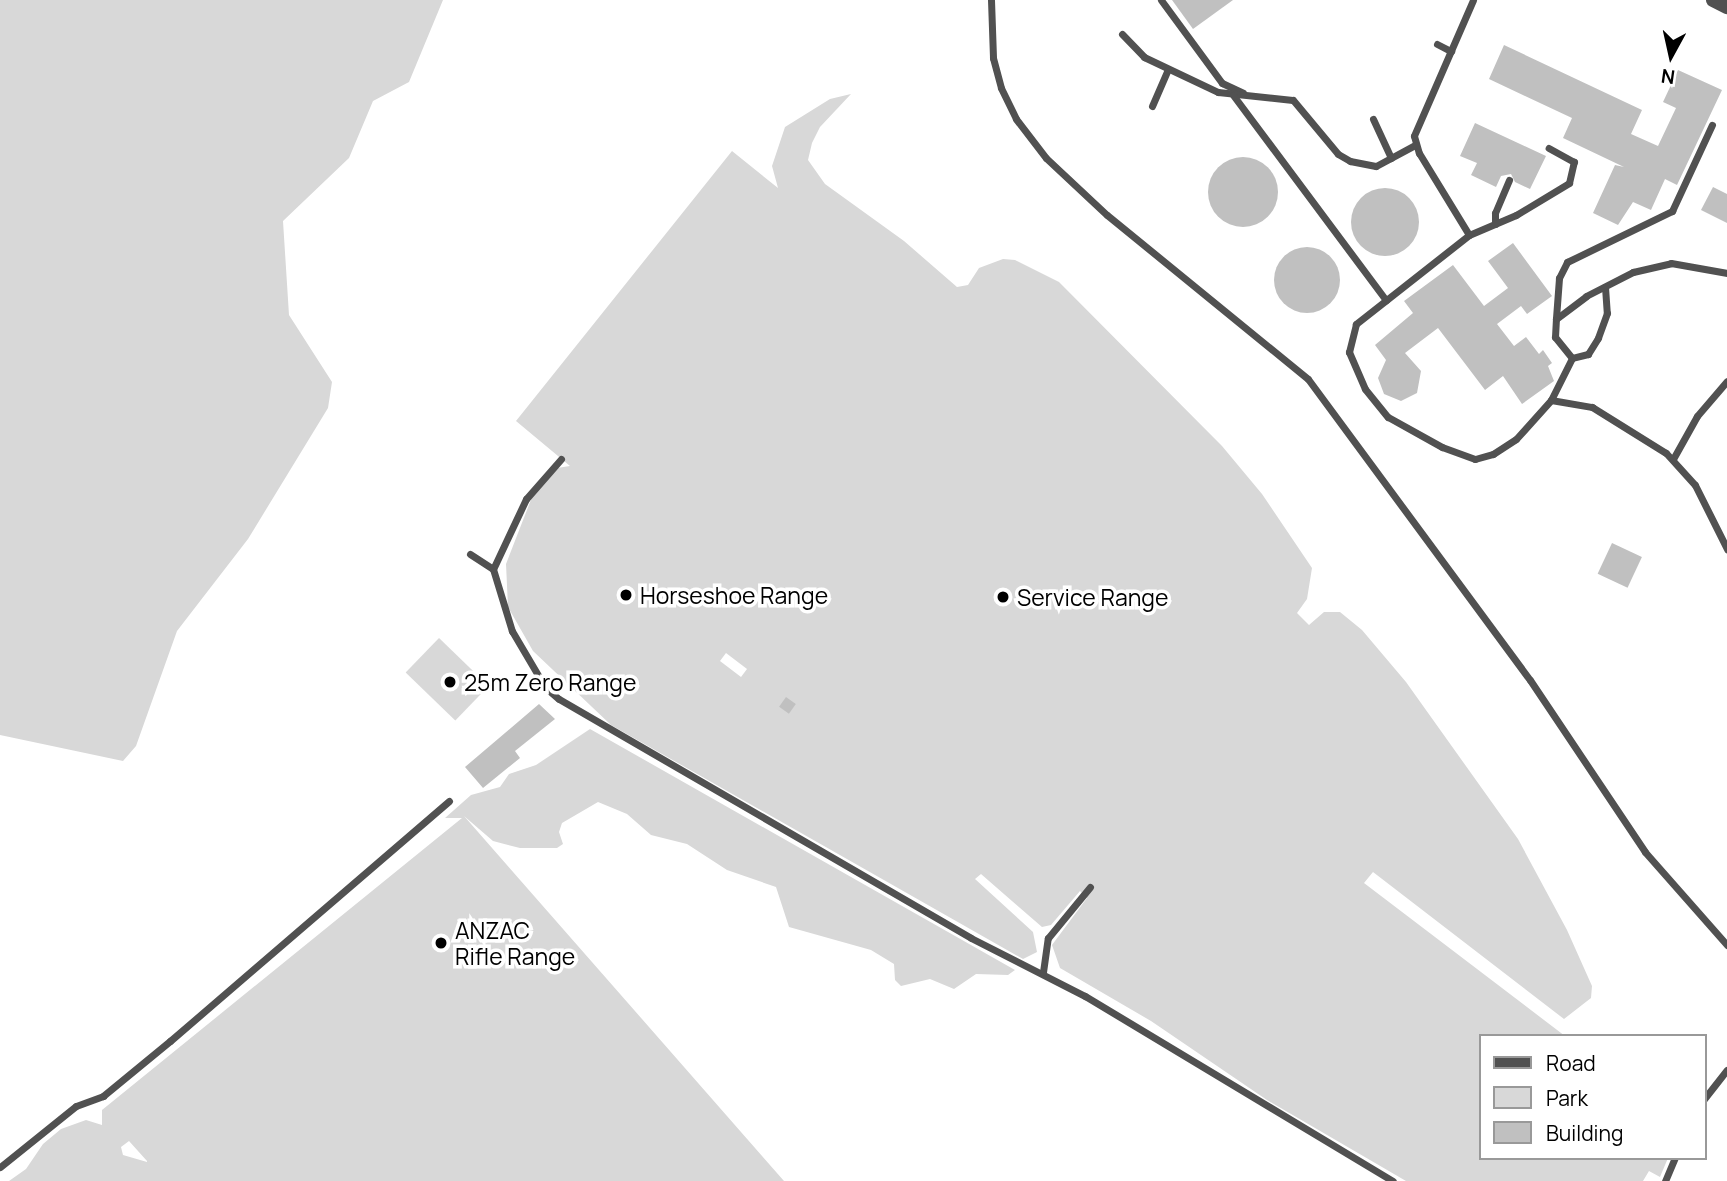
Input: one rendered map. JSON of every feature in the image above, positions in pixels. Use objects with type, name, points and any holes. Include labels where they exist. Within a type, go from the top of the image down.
[{"type":"street","points":[[1713,0],[1727,7]]},
{"type":"lane","points":[[991,0],[993,58],[1001,88],[1039,148],[1107,215],[1308,379],[1531,681],[1645,852],[1727,945]]},
{"type":"lane","points":[[1161,0],[1222,83],[1247,95]]},
{"type":"lane","points":[[1469,235],[1415,145],[1416,129],[1473,0]]},
{"type":"lane","points":[[1122,34],[1138,52],[1168,69],[1233,95],[1293,100],[1338,153],[1350,161],[1376,166],[1415,145]]},
{"type":"lane","points":[[1437,44],[1451,51]]},
{"type":"lane","points":[[1152,106],[1168,69]]},
{"type":"lane","points":[[1233,95],[1385,300]]},
{"type":"lane","points":[[1373,119],[1391,158]]},
{"type":"lane","points":[[1572,358],[1555,337],[1559,278],[1567,262],[1672,211],[1712,125]]},
{"type":"lane","points":[[1549,148],[1574,162],[1569,183],[1495,224],[1469,235],[1353,328],[1349,352],[1368,394],[1404,428],[1460,456],[1482,459],[1511,443],[1551,400],[1572,358],[1588,354],[1606,317],[1605,287]]},
{"type":"lane","points":[[1495,224],[1495,213],[1509,180]]},
{"type":"lane","points":[[1556,319],[1566,308],[1633,272],[1671,262],[1727,273]]},
{"type":"lane","points":[[1673,459],[1694,419],[1727,381]]},
{"type":"lane","points":[[1551,400],[1592,407],[1673,459],[1697,488],[1727,549]]},
{"type":"lane","points":[[493,569],[526,499],[561,459]]},
{"type":"lane","points":[[470,554],[493,569],[512,631],[545,687],[565,703],[971,938],[1043,972],[1393,1181]]},
{"type":"lane","points":[[0,1167],[76,1106],[103,1096],[449,801]]},
{"type":"lane","points":[[1043,972],[1048,938],[1090,887]]},
{"type":"lane","points":[[1706,1096],[1727,1070]]},
{"type":"lane","points":[[1665,1181],[1674,1160]]},
{"type":"green space","points":[[0,0],[443,0],[409,82],[373,101],[349,158],[283,221],[289,315],[332,382],[328,408],[248,539],[177,631],[136,746],[123,761],[0,735]]},
{"type":"green space","points":[[851,94],[820,127],[812,143],[808,160],[825,184],[904,241],[957,287],[968,285],[979,268],[1003,259],[1015,260],[1059,282],[1222,446],[1262,494],[1312,568],[1307,599],[1297,613],[1309,625],[1324,612],[1340,612],[1362,630],[1406,682],[1518,839],[1567,930],[1592,986],[1591,998],[1564,1019],[1373,872],[1364,883],[1562,1034],[1478,1034],[1478,1160],[1667,1160],[1660,1177],[1649,1171],[1643,1181],[1406,1181],[1267,1100],[1151,1021],[1060,968],[1052,945],[1087,898],[1080,891],[1051,925],[1042,927],[981,874],[975,879],[1033,932],[1037,952],[1023,959],[611,725],[533,651],[508,607],[506,564],[532,497],[557,468],[570,466],[516,421],[732,151],[778,188],[772,166],[785,127],[830,99]],"holes":[[[726,653],[747,669],[741,677],[720,661]]]},
{"type":"green space","name":"25m Zero Range","points":[[439,638],[489,686],[455,720],[406,673]]},
{"type":"green space","name":"ANZAC Rifle Range","points":[[590,729],[1015,970],[1008,975],[976,974],[954,989],[930,979],[901,986],[895,980],[894,964],[871,950],[789,927],[776,887],[727,870],[687,844],[651,835],[627,814],[598,802],[562,823],[559,832],[563,844],[557,848],[520,848],[493,841],[464,816],[784,1181],[9,1181],[26,1169],[43,1144],[61,1129],[86,1120],[102,1125],[102,1110],[462,818],[445,818],[471,795],[500,787],[509,774],[536,765]],"holes":[[[129,1141],[147,1161],[123,1155],[121,1147]]]},
{"type":"building","points":[[1172,0],[1233,0],[1193,29]]},
{"type":"building","points":[[1504,45],[1642,110],[1631,134],[1658,146],[1676,108],[1663,102],[1678,70],[1722,90],[1677,185],[1665,179],[1651,210],[1633,202],[1618,225],[1593,213],[1615,165],[1624,167],[1563,138],[1572,118],[1489,79]]},
{"type":"building","points":[[1475,123],[1546,156],[1530,189],[1515,182],[1511,174],[1501,176],[1496,187],[1471,175],[1477,163],[1460,156]]},
{"type":"building","points":[[1243,157],[1262,163],[1272,173],[1278,192],[1272,211],[1262,221],[1243,227],[1224,221],[1214,211],[1208,192],[1214,173],[1224,163]]},
{"type":"building","points":[[1713,187],[1727,194],[1727,223],[1701,210]]},
{"type":"building","points":[[1378,188],[1392,188],[1404,193],[1414,203],[1419,222],[1414,241],[1404,251],[1392,256],[1378,256],[1366,251],[1356,241],[1351,229],[1351,215],[1356,203],[1366,193]]},
{"type":"building","points":[[1513,243],[1552,296],[1527,314],[1521,306],[1497,324],[1514,346],[1526,337],[1539,354],[1543,350],[1552,363],[1548,366],[1554,381],[1522,404],[1503,376],[1485,390],[1438,328],[1405,353],[1421,371],[1417,393],[1401,401],[1384,394],[1378,378],[1386,360],[1375,345],[1413,313],[1404,301],[1453,265],[1484,306],[1508,288],[1488,261]]},
{"type":"building","points":[[1300,247],[1314,247],[1326,252],[1335,261],[1340,280],[1338,293],[1331,304],[1314,313],[1300,313],[1288,308],[1279,299],[1274,287],[1274,273],[1279,261],[1288,252]]},
{"type":"building","points":[[1612,543],[1642,557],[1628,588],[1598,574]]},
{"type":"building","points":[[786,697],[796,704],[789,714],[779,707]]},
{"type":"building","points":[[539,704],[555,719],[515,751],[520,758],[483,788],[465,767]]},
{"type":"place","name":"Horseshoe Range","points":[[626,595]]},
{"type":"place","name":"Service Range","points":[[1003,597]]},
{"type":"place","name":"25m Zero Range","points":[[450,682]]},
{"type":"place","name":"ANZAC Rifle Range","points":[[441,943]]}]
